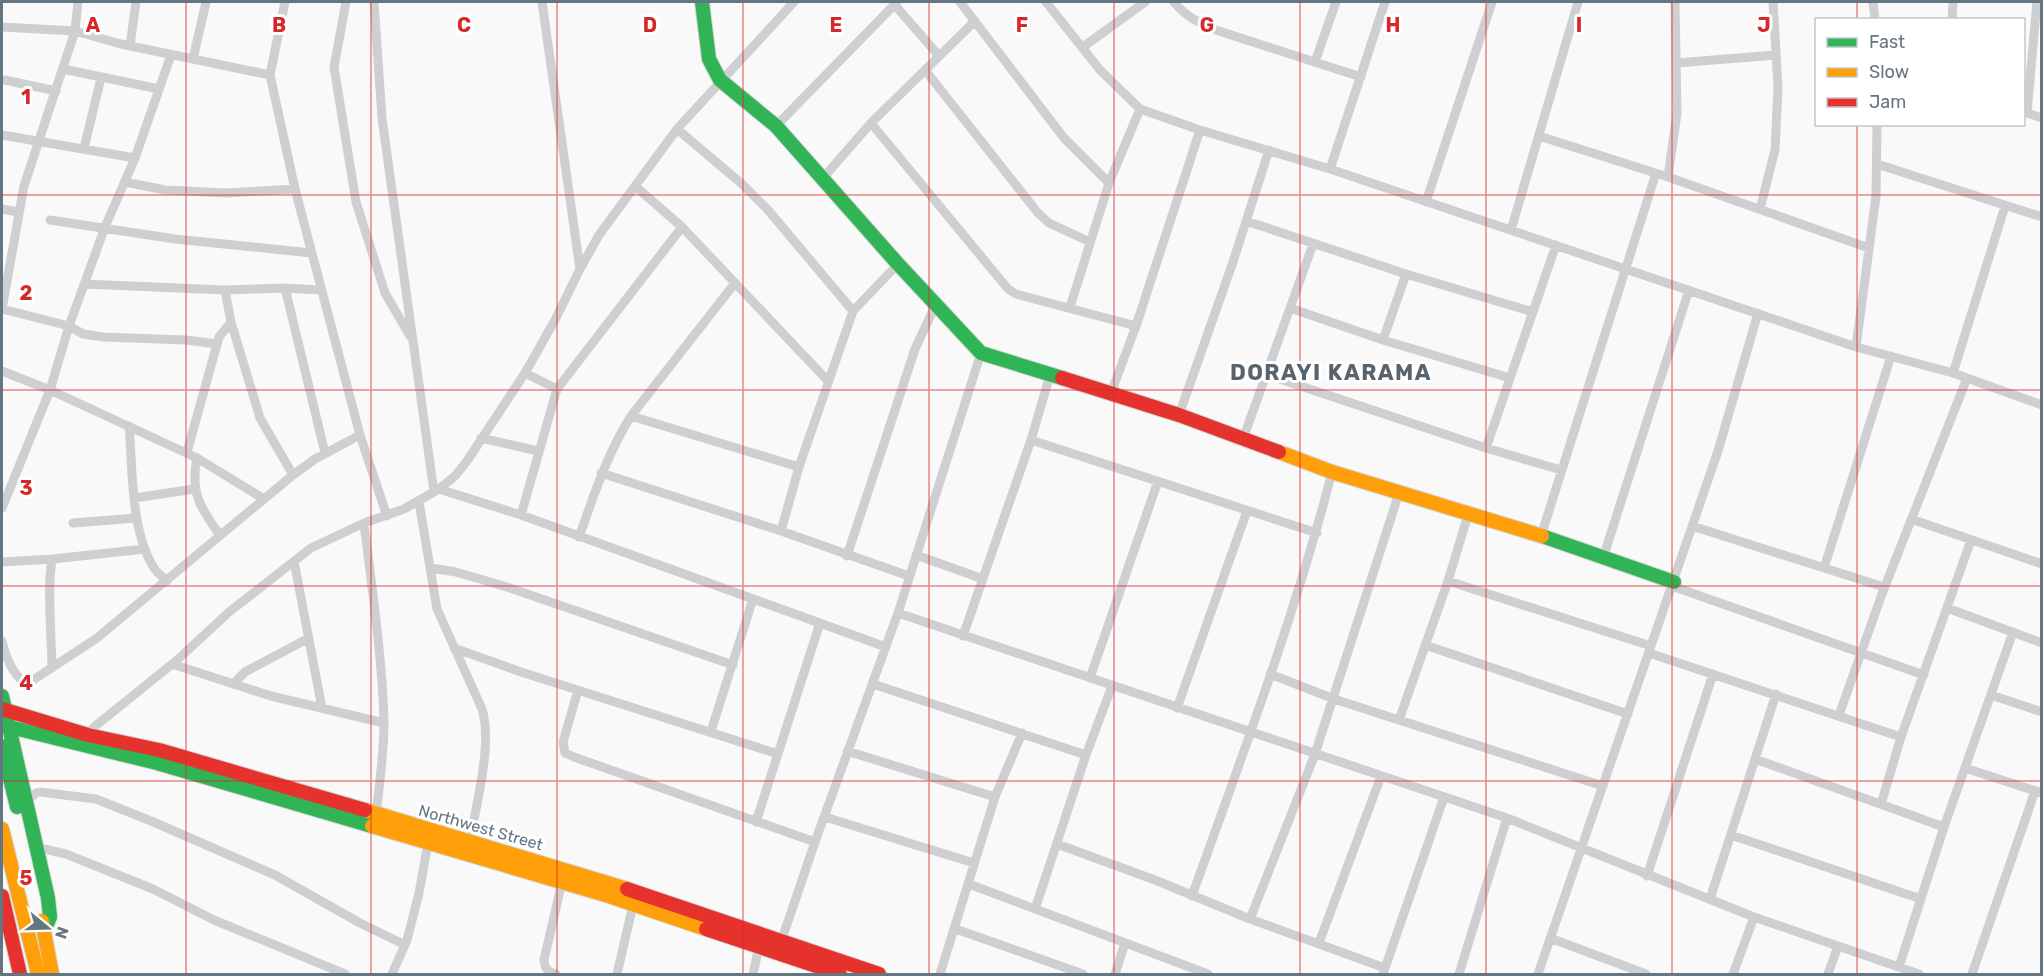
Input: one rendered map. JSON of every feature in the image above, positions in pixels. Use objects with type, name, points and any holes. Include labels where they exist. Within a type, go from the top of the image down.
[{"type":"main road","points":[[702,2],[709,59],[720,80],[776,126],[898,264],[981,353],[1179,415],[1332,472],[1541,536],[1673,584]]},
{"type":"main road","points":[[44,931],[50,917],[48,898],[26,802],[4,725],[3,705],[67,736]]},
{"type":"main road","points":[[4,725],[67,736]]},
{"type":"main road","name":"Northwest Street","points":[[67,736],[88,735],[159,750],[603,880],[782,939],[879,975]]},
{"type":"main road","name":"Northwest Street","points":[[67,736],[562,882],[840,975]]},
{"type":"main road","points":[[2,746],[33,877],[52,975]]},
{"type":"main road","points":[[2,829],[37,974]]},
{"type":"main road","points":[[2,896],[20,975]]},
{"type":"street","points":[[78,2],[75,31],[29,165],[4,276],[2,309],[69,326],[83,334],[217,344]]},
{"type":"street","points":[[130,46],[136,2]]},
{"type":"street","points":[[193,59],[206,2]]},
{"type":"street","points":[[285,2],[270,75],[295,189],[321,290],[360,435],[387,516]]},
{"type":"street","points":[[346,2],[334,67],[356,202],[385,293],[412,341]]},
{"type":"street","points":[[374,2],[382,118],[412,341],[437,491]]},
{"type":"street","points":[[542,2],[580,269]]},
{"type":"street","points":[[88,735],[94,727],[172,664],[229,612],[311,548],[364,523],[419,502],[437,491],[461,469],[525,373],[599,235],[677,129],[794,2]]},
{"type":"street","points":[[960,2],[1064,138],[1109,183]]},
{"type":"street","points":[[1046,2],[1100,70],[1140,109],[1200,130],[1330,169],[1856,347],[1953,373],[2040,401]]},
{"type":"street","points":[[1083,47],[1145,2]]},
{"type":"street","points":[[1174,2],[1181,11],[1216,30],[1361,77]]},
{"type":"street","points":[[1316,62],[1336,2]]},
{"type":"street","points":[[1330,169],[1385,2]]},
{"type":"street","points":[[1426,202],[1492,2]]},
{"type":"street","points":[[1511,230],[1578,2]]},
{"type":"street","points":[[1668,177],[1677,113],[1674,2]]},
{"type":"street","points":[[1760,210],[1775,150],[1778,88],[1773,2]]},
{"type":"street","points":[[1873,2],[1875,18]]},
{"type":"street","points":[[1952,18],[1953,2]]},
{"type":"street","points":[[2037,2],[2037,49],[2025,113],[2042,118]]},
{"type":"street","points":[[776,126],[895,3],[939,56]]},
{"type":"street","points":[[824,178],[871,123],[975,21]]},
{"type":"street","points":[[2,27],[75,31],[130,46],[270,75]]},
{"type":"street","points":[[2,508],[50,390],[84,284],[105,226],[135,158],[171,55]]},
{"type":"street","points":[[1676,63],[1776,55]]},
{"type":"street","points":[[63,69],[159,89]]},
{"type":"street","points":[[925,70],[1038,213],[1049,223],[1090,242]]},
{"type":"street","points":[[84,148],[101,78]]},
{"type":"street","points":[[5,80],[56,91]]},
{"type":"street","points":[[1070,307],[1109,183],[1140,109]]},
{"type":"street","points":[[871,123],[1000,282],[1016,294],[1136,326]]},
{"type":"street","points":[[1856,347],[1876,196],[1877,126]]},
{"type":"street","points":[[677,129],[742,184],[768,210],[853,311]]},
{"type":"street","points":[[1111,393],[1136,326],[1200,130]]},
{"type":"street","points":[[2,135],[135,158]]},
{"type":"street","points":[[1539,136],[1668,177],[1869,248]]},
{"type":"street","points":[[1179,415],[1269,150]]},
{"type":"street","points":[[1877,164],[2042,217]]},
{"type":"street","points":[[1541,536],[1656,173]]},
{"type":"street","points":[[125,182],[165,190],[226,193],[295,189]]},
{"type":"street","points":[[635,186],[682,227],[828,381]]},
{"type":"street","points":[[1953,373],[2005,206]]},
{"type":"street","points":[[2,209],[18,212]]},
{"type":"street","points":[[50,219],[175,239],[312,253]]},
{"type":"street","points":[[1246,221],[1406,274],[1533,312]]},
{"type":"street","points":[[521,515],[557,389],[682,227]]},
{"type":"street","points":[[1243,439],[1268,375],[1313,244]]},
{"type":"street","points":[[1486,448],[1556,245]]},
{"type":"street","points":[[781,531],[828,381],[853,311],[898,264]]},
{"type":"street","points":[[1383,340],[1406,274]]},
{"type":"street","points":[[579,537],[601,473],[616,440],[631,416],[735,283]]},
{"type":"street","points":[[84,284],[225,290],[285,288],[321,290]]},
{"type":"street","points":[[285,288],[325,453]]},
{"type":"street","points":[[225,290],[231,322],[260,418],[293,475]]},
{"type":"street","points":[[1603,558],[1689,290]]},
{"type":"street","points":[[847,556],[915,349],[936,304]]},
{"type":"street","points":[[1290,308],[1383,340],[1510,378]]},
{"type":"street","points":[[1538,975],[1718,451],[1758,313]]},
{"type":"street","points":[[187,452],[217,344],[231,322]]},
{"type":"street","points":[[782,939],[898,613],[981,353]]},
{"type":"street","points":[[1824,568],[1891,356]]},
{"type":"street","points":[[2,371],[50,390],[187,452],[264,499]]},
{"type":"street","points":[[525,373],[557,389]]},
{"type":"street","points":[[963,636],[1031,440],[1050,375]]},
{"type":"street","points":[[1268,375],[1486,448],[1562,470]]},
{"type":"street","points":[[1839,715],[1884,587],[1967,378]]},
{"type":"street","points":[[631,416],[800,467]]},
{"type":"street","points":[[129,426],[137,518],[145,549],[155,569],[167,581]]},
{"type":"street","points":[[2,641],[7,658],[17,676],[27,684],[97,638],[293,475],[325,453],[360,435]]},
{"type":"street","points":[[481,438],[538,451]]},
{"type":"street","points":[[1031,440],[1317,533]]},
{"type":"street","points":[[197,458],[194,489],[204,513],[220,535]]},
{"type":"street","points":[[1192,896],[1251,732],[1317,533],[1332,472]]},
{"type":"street","points":[[601,473],[781,531],[909,576]]},
{"type":"street","points":[[1090,678],[1158,481]]},
{"type":"street","points":[[135,498],[194,489]]},
{"type":"street","points":[[437,491],[521,515],[886,647]]},
{"type":"street","points":[[1250,919],[1315,754],[1399,493]]},
{"type":"street","points":[[419,502],[437,609],[482,709],[486,723],[486,743],[470,841]]},
{"type":"street","points":[[1178,708],[1247,511]]},
{"type":"street","points":[[1399,720],[1448,581],[1468,515]]},
{"type":"street","points":[[73,523],[137,518]]},
{"type":"street","points":[[1911,519],[2042,564]]},
{"type":"street","points":[[364,523],[384,723],[376,814]]},
{"type":"street","points":[[1692,526],[1884,587]]},
{"type":"street","points":[[1881,804],[1901,737],[1971,540]]},
{"type":"street","points":[[2,561],[145,549]]},
{"type":"street","points":[[916,555],[983,579]]},
{"type":"street","points":[[52,668],[53,558]]},
{"type":"street","points":[[294,561],[322,708]]},
{"type":"street","points":[[431,568],[456,572],[510,588],[732,665]]},
{"type":"street","points":[[1448,581],[1901,737]]},
{"type":"street","points":[[1673,584],[1924,675]]},
{"type":"street","points":[[711,731],[753,599]]},
{"type":"street","points":[[1947,608],[2042,643]]},
{"type":"street","points":[[898,613],[1507,818],[1754,917],[1919,975]]},
{"type":"street","points":[[756,822],[819,623]]},
{"type":"street","points":[[1899,967],[1944,827],[2013,632]]},
{"type":"street","points":[[232,684],[245,672],[309,638]]},
{"type":"street","points":[[1425,645],[1628,714]]},
{"type":"street","points":[[454,648],[778,754]]},
{"type":"street","points":[[172,664],[272,696],[384,723]]},
{"type":"street","points":[[1270,674],[1334,699],[1603,786]]},
{"type":"street","points":[[1647,876],[1713,674]]},
{"type":"street","points":[[873,684],[1086,755]]},
{"type":"street","points":[[1035,909],[1086,755],[1112,686]]},
{"type":"street","points":[[578,690],[563,742],[565,753],[815,842]]},
{"type":"street","points":[[1710,899],[1776,694]]},
{"type":"street","points":[[1991,695],[2042,712]]},
{"type":"street","points":[[940,975],[995,797],[1022,733]]},
{"type":"street","points":[[847,751],[995,797]]},
{"type":"street","points":[[1755,759],[1944,827]]},
{"type":"street","points":[[1965,768],[2038,792],[1972,975]]},
{"type":"street","points":[[1319,943],[1381,776]]},
{"type":"street","points":[[26,802],[40,792],[96,799],[275,875],[360,923],[405,945]]},
{"type":"street","points":[[1057,844],[1155,880],[1250,919],[1319,943],[1384,971],[1444,797]]},
{"type":"street","points":[[825,817],[974,862]]},
{"type":"street","points":[[1459,975],[1507,818]]},
{"type":"street","points":[[1731,835],[1921,899]]},
{"type":"street","points":[[392,975],[405,945],[419,892],[428,843]]},
{"type":"street","points":[[36,847],[66,854],[153,889],[214,920],[345,975]]},
{"type":"street","points":[[556,975],[545,968],[544,960],[562,882]]},
{"type":"street","points":[[969,884],[1208,975]]},
{"type":"street","points":[[617,975],[633,905]]},
{"type":"street","points":[[1733,975],[1754,917]]},
{"type":"street","points":[[956,929],[1083,975]]},
{"type":"street","points":[[1551,938],[1646,975]]},
{"type":"street","points":[[1115,975],[1125,943]]},
{"type":"street","points":[[1828,975],[1838,946]]},
{"type":"street","points":[[753,975],[759,947]]},
{"type":"traffic: fast","points":[[702,2],[709,59],[720,80],[776,126],[898,264],[981,353],[1062,378]]},
{"type":"traffic: fast","points":[[1542,536],[1674,582]]},
{"type":"traffic: fast","points":[[2,696],[48,898],[50,917],[44,931]]},
{"type":"traffic: fast","points":[[2,725],[157,763],[372,826]]},
{"type":"traffic: fast","points":[[2,746],[17,807]]},
{"type":"traffic: slow","points":[[1279,452],[1332,472],[1542,536]]},
{"type":"traffic: slow","points":[[365,810],[627,889]]},
{"type":"traffic: slow","points":[[372,826],[606,895],[706,929]]},
{"type":"traffic: slow","points":[[2,829],[38,974]]},
{"type":"traffic: slow","points":[[42,921],[52,974]]},
{"type":"traffic: jam","points":[[1062,378],[1179,415],[1279,452]]},
{"type":"traffic: jam","points":[[2,709],[88,735],[159,750],[365,810]]},
{"type":"traffic: jam","points":[[627,889],[879,974]]},
{"type":"traffic: jam","points":[[2,896],[20,974]]},
{"type":"traffic: jam","points":[[706,929],[840,974]]},
{"type":"district","name":"DORAYI KARAMA","points":[[1331,372]]}]
